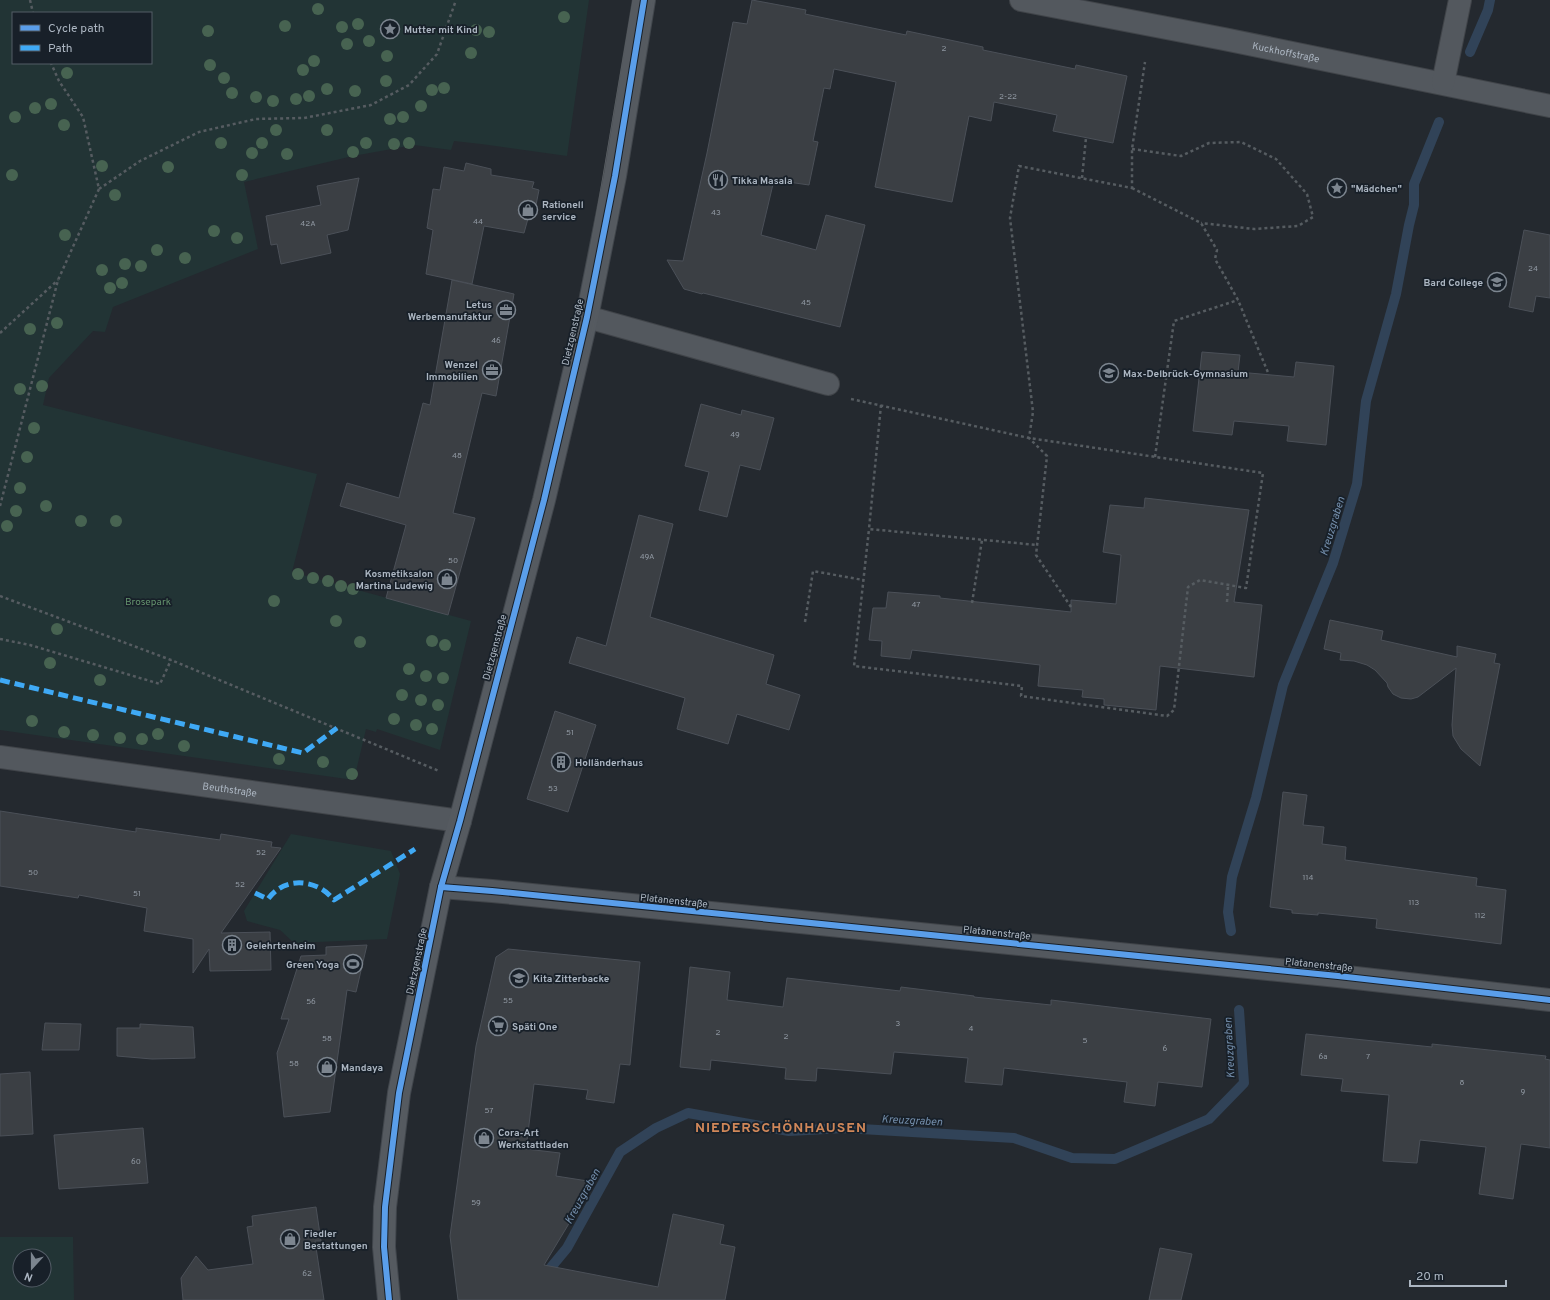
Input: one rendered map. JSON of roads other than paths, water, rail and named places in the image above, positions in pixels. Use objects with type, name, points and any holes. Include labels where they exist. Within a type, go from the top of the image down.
[{"type":"main road","name":"Dietzgenstraße","points":[[389,1300],[384,1247],[385,1207],[399,1093],[441,887],[460,821],[544,500],[587,317],[615,176],[644,0]]},
{"type":"street","name":"Kuckhoffstraße","points":[[1021,0],[1443,83],[1550,106]]},
{"type":"street","points":[[1443,83],[1460,0]]},
{"type":"street","points":[[587,317],[828,384]]},
{"type":"street","name":"Beuthstraße","points":[[0,757],[460,821]]},
{"type":"street","name":"Platanenstraße","points":[[441,887],[1338,976],[1550,1000]]},
{"type":"waterway","name":"Kreuzgraben","points":[[1470,52],[1488,10],[1490,0]]},
{"type":"waterway","name":"Kreuzgraben","points":[[1231,931],[1228,912],[1232,877],[1256,798],[1283,685],[1333,563],[1357,484],[1366,401],[1396,294],[1414,205],[1414,184],[1439,122]]},
{"type":"waterway","name":"Kreuzgraben","points":[[543,1277],[567,1248],[620,1152],[656,1128],[688,1113],[789,1131],[844,1128],[1014,1138],[1072,1158],[1115,1159],[1209,1119],[1244,1083],[1239,1010]]},
{"type":"tram line","points":[[382,1300],[378,1209],[386,1138],[404,1041],[441,864],[491,678],[580,311],[633,0]]},
{"type":"tram line","points":[[395,1300],[391,1220],[395,1168],[405,1101],[430,966],[449,888],[509,664],[595,319],[616,224],[652,0]]},
{"type":"place","name":"Mutter mit Kind","points":[[390,29]]},
{"type":"place","name":"Tikka Masala","points":[[718,180]]},
{"type":"place","name":"\"Mädchen\"","points":[[1337,188]]},
{"type":"place","name":"Rationell service","points":[[528,210]]},
{"type":"place","name":"Bard College","points":[[1497,282]]},
{"type":"place","name":"Letus Werbemanufaktur","points":[[506,310]]},
{"type":"place","name":"Wenzel Immobilien","points":[[492,370]]},
{"type":"place","name":"Max-Delbrück-Gymnasium","points":[[1109,373]]},
{"type":"place","name":"Kosmetiksalon Martina Ludewig","points":[[447,579]]},
{"type":"place","name":"Holländerhaus","points":[[561,762]]},
{"type":"place","name":"Gelehrtenheim","points":[[232,945]]},
{"type":"place","name":"Green Yoga","points":[[353,964]]},
{"type":"place","name":"Kita Zitterbacke","points":[[519,978]]},
{"type":"place","name":"Späti One","points":[[498,1026]]},
{"type":"place","name":"Mandaya","points":[[327,1067]]},
{"type":"place","name":"Cora-Art Werkstattladen","points":[[484,1138]]},
{"type":"place","name":"Fiedler Bestattungen","points":[[290,1239]]},
{"type":"district","name":"NIEDERSCHÖNHAUSEN","points":[[781,1127]]},
{"type":"park label","name":"Brosepark","points":[[148,601]]}]
